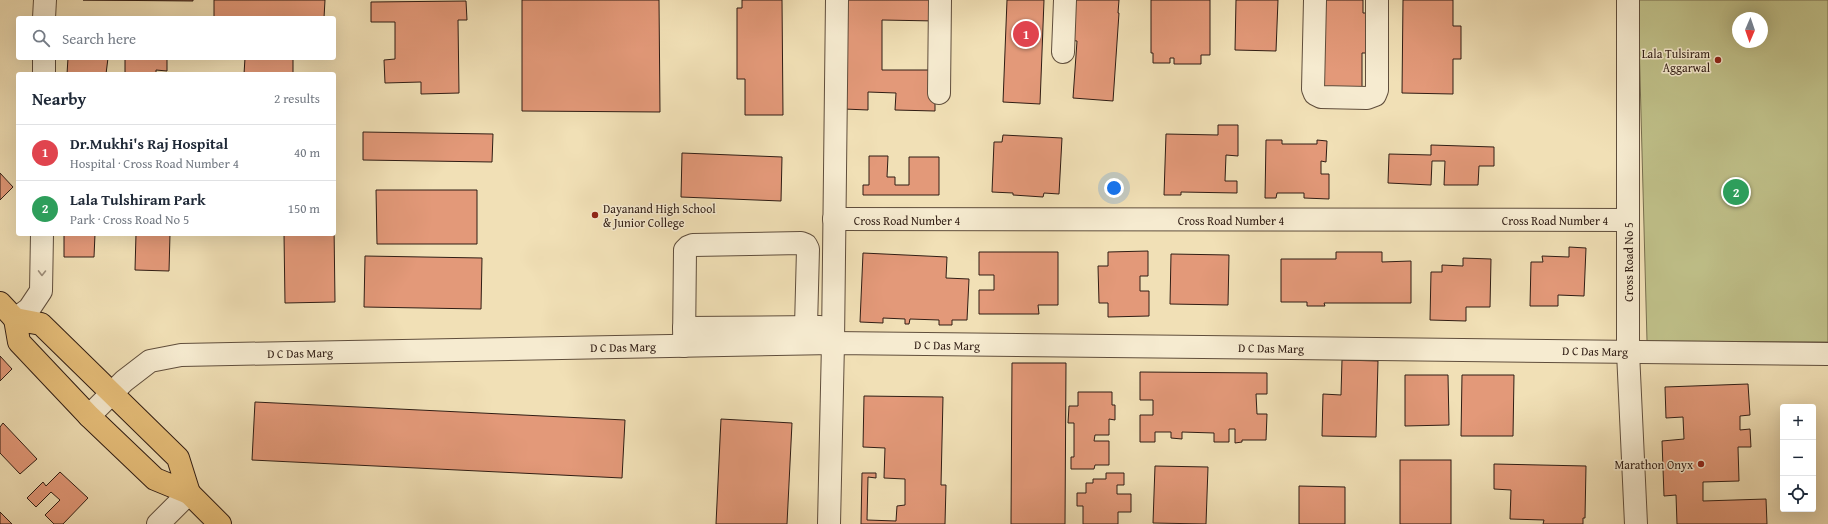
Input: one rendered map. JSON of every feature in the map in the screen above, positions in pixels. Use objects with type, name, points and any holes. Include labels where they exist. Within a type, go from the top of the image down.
[{"type":"main road","points":[[0,303],[15,320],[20,342],[89,416],[155,479],[189,493],[220,524]]},
{"type":"main road","points":[[15,320],[41,324],[178,458],[189,493]]},
{"type":"street","points":[[44,16],[45,0]]},
{"type":"street","points":[[829,524],[834,335],[837,0]]},
{"type":"street","points":[[938,93],[940,0]]},
{"type":"street","points":[[1062,52],[1065,0]]},
{"type":"street","points":[[1315,0],[1313,89],[1315,94],[1321,97],[1368,98],[1374,96],[1377,90],[1377,0]]},
{"type":"street","name":"Cross Road No 5","points":[[1628,0],[1628,352],[1636,524]]},
{"type":"street","points":[[44,60],[44,72]]},
{"type":"street","name":"Cross Road Number 4","points":[[834,220],[1628,220]]},
{"type":"street","points":[[15,320],[29,309],[41,291],[42,236]]},
{"type":"street","points":[[684,337],[685,250],[688,247],[801,243],[806,245],[808,249],[806,327]]},
{"type":"street","points":[[807,274],[834,275]]},
{"type":"street","points":[[756,336],[806,327],[834,335]]},
{"type":"street","name":"D C Das Marg","points":[[89,416],[111,393],[150,361],[182,355],[684,337],[834,335],[1628,352],[1828,354]]},
{"type":"street","points":[[158,524],[189,493]]},
{"type":"green space","points":[[1638,0],[1828,0],[1828,342],[1647,341]]},
{"type":"building","points":[[83,0],[193,0],[193,1]]},
{"type":"building","points":[[214,0],[325,0],[324,16],[214,16]]},
{"type":"building","points":[[522,0],[659,0],[660,112],[522,111]]},
{"type":"building","points":[[742,0],[782,0],[783,115],[745,115],[745,79],[737,79],[737,8],[742,8]]},
{"type":"building","points":[[845,0],[936,0],[936,21],[882,20],[882,70],[935,70],[935,111],[895,110],[896,93],[868,92],[868,110],[844,109]]},
{"type":"building","points":[[1007,0],[1044,0],[1040,104],[1003,102]]},
{"type":"building","points":[[1072,0],[1119,0],[1113,101],[1073,98],[1077,41],[1069,40]]},
{"type":"building","points":[[1151,0],[1210,0],[1210,55],[1201,55],[1201,64],[1174,64],[1174,58],[1170,58],[1170,63],[1153,63],[1153,53],[1151,53]]},
{"type":"building","points":[[1236,0],[1278,0],[1276,51],[1235,50]]},
{"type":"building","points":[[1326,0],[1363,0],[1363,13],[1367,13],[1373,53],[1362,53],[1362,88],[1322,87]]},
{"type":"building","points":[[1403,0],[1453,0],[1453,26],[1461,26],[1461,59],[1453,59],[1453,94],[1402,93]]},
{"type":"building","points":[[466,1],[467,20],[458,20],[459,93],[421,94],[421,82],[385,83],[384,60],[395,59],[395,22],[371,22],[371,2]]},
{"type":"building","points":[[68,60],[108,60],[106,72],[67,72]]},
{"type":"building","points":[[125,60],[167,60],[167,71],[156,70],[156,72],[125,72]]},
{"type":"building","points":[[245,60],[293,60],[293,72],[244,72]]},
{"type":"building","points":[[1218,125],[1238,125],[1238,156],[1226,155],[1225,181],[1237,181],[1237,193],[1181,192],[1181,195],[1164,195],[1166,134],[1218,135]]},
{"type":"building","points":[[363,132],[493,134],[492,162],[363,160]]},
{"type":"building","points":[[1003,135],[1062,138],[1059,194],[1044,193],[1043,197],[992,192],[994,142],[1002,142]]},
{"type":"building","points":[[1266,140],[1282,140],[1282,144],[1317,144],[1317,140],[1327,141],[1326,162],[1321,161],[1321,174],[1329,174],[1329,199],[1304,198],[1304,193],[1277,193],[1276,198],[1265,198]]},
{"type":"building","points":[[1431,145],[1494,147],[1494,166],[1479,166],[1478,185],[1444,185],[1445,161],[1432,161],[1431,185],[1388,183],[1389,154],[1431,155]]},
{"type":"building","points":[[682,153],[782,157],[781,201],[681,197]]},
{"type":"building","points":[[869,156],[888,156],[887,177],[895,177],[895,185],[909,185],[909,157],[939,157],[939,195],[863,195],[863,185],[869,185]]},
{"type":"building","points":[[0,173],[13,187],[0,200]]},
{"type":"building","points":[[376,190],[477,190],[477,244],[377,244]]},
{"type":"building","points":[[64,236],[95,236],[94,257],[64,257]]},
{"type":"building","points":[[136,236],[170,236],[169,271],[135,270]]},
{"type":"building","points":[[284,236],[334,236],[335,302],[285,303]]},
{"type":"building","points":[[1569,247],[1586,248],[1584,296],[1558,295],[1558,306],[1530,306],[1531,262],[1543,262],[1542,256],[1569,257]]},
{"type":"building","points":[[1148,251],[1148,276],[1140,276],[1140,291],[1149,291],[1149,316],[1108,317],[1108,303],[1099,303],[1098,266],[1108,266],[1108,252]]},
{"type":"building","points":[[979,252],[1058,252],[1058,305],[1038,305],[1039,314],[979,314],[979,290],[994,290],[994,275],[979,275]]},
{"type":"building","points":[[1336,252],[1382,252],[1382,262],[1411,261],[1411,303],[1324,303],[1325,306],[1307,306],[1307,302],[1281,302],[1281,259],[1336,259]]},
{"type":"building","points":[[863,253],[947,257],[946,278],[969,279],[967,320],[952,320],[952,325],[939,325],[939,320],[910,319],[909,324],[905,324],[905,319],[883,318],[883,323],[860,322]]},
{"type":"building","points":[[1171,254],[1229,255],[1228,305],[1170,304]]},
{"type":"building","points":[[365,256],[482,258],[481,309],[364,307]]},
{"type":"building","points":[[1463,258],[1491,259],[1490,307],[1466,307],[1466,321],[1430,320],[1431,272],[1442,272],[1442,265],[1463,266]]},
{"type":"building","points":[[0,356],[12,369],[0,381]]},
{"type":"building","points":[[1342,360],[1378,361],[1376,437],[1322,436],[1323,394],[1341,395]]},
{"type":"building","points":[[1012,363],[1066,363],[1065,524],[1011,524]]},
{"type":"building","points":[[1140,372],[1267,373],[1267,394],[1256,394],[1257,414],[1267,414],[1266,440],[1242,440],[1242,442],[1235,443],[1235,429],[1229,429],[1229,442],[1214,442],[1214,433],[1182,432],[1182,439],[1171,438],[1171,432],[1155,432],[1155,442],[1140,442],[1140,415],[1153,415],[1153,400],[1140,400]]},
{"type":"building","points":[[1405,375],[1448,375],[1449,425],[1405,426]]},
{"type":"building","points":[[1462,375],[1514,375],[1513,436],[1461,436]]},
{"type":"building","name":"Marathon Onyx","points":[[1748,384],[1750,415],[1740,416],[1740,430],[1750,429],[1751,447],[1738,447],[1739,481],[1703,482],[1703,501],[1766,499],[1767,524],[1677,524],[1676,495],[1664,496],[1662,441],[1684,439],[1683,417],[1666,418],[1665,387]]},
{"type":"building","points":[[1078,392],[1112,392],[1112,405],[1115,405],[1115,420],[1109,419],[1109,435],[1095,435],[1094,441],[1109,441],[1109,465],[1095,465],[1094,469],[1071,469],[1071,457],[1074,457],[1074,423],[1068,423],[1069,406],[1078,406]]},
{"type":"building","points":[[864,396],[943,397],[941,485],[946,485],[945,524],[861,524],[862,473],[876,473],[876,478],[868,477],[867,520],[896,521],[897,506],[905,505],[905,479],[884,478],[885,448],[863,447]]},
{"type":"building","points":[[255,402],[625,420],[622,478],[252,460]]},
{"type":"building","points":[[721,419],[792,423],[787,524],[716,524]]},
{"type":"building","points":[[3,423],[37,459],[20,474],[0,453],[0,427]]},
{"type":"building","points":[[1400,460],[1451,460],[1451,524],[1400,524]]},
{"type":"building","points":[[1494,464],[1586,466],[1585,518],[1583,518],[1583,524],[1543,524],[1544,520],[1510,519],[1511,490],[1494,489]]},
{"type":"building","points":[[1155,466],[1208,467],[1206,524],[1153,523]]},
{"type":"building","points":[[60,472],[88,498],[63,524],[54,524],[45,515],[60,500],[51,492],[36,507],[27,498],[43,482],[46,486]]},
{"type":"building","points":[[1106,473],[1124,473],[1124,485],[1117,485],[1117,494],[1131,494],[1131,512],[1118,512],[1118,524],[1083,524],[1083,506],[1077,506],[1077,493],[1086,493],[1086,483],[1093,483],[1093,479],[1106,479]]},
{"type":"building","points":[[1299,486],[1345,487],[1345,524],[1299,524]]},
{"type":"building","points":[[0,512],[12,524],[0,524]]},
{"type":"place","name":"Dr.Mukhi's Raj Hospital","points":[[1026,34]]},
{"type":"place","name":"Lala Tulsiram Aggarwal","points":[[1718,60]]},
{"type":"place","name":"Lala Tulshiram Park","points":[[1736,192]]},
{"type":"place","name":"Dayanand High School & Junior College","points":[[595,215]]},
{"type":"place","name":"Marathon Onyx","points":[[1701,464]]}]
